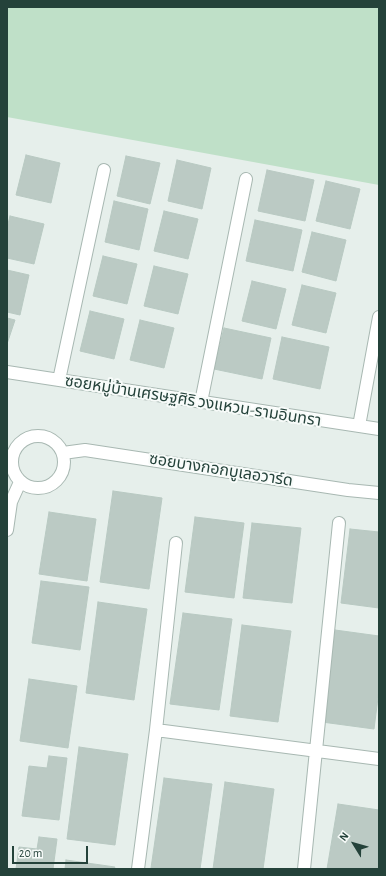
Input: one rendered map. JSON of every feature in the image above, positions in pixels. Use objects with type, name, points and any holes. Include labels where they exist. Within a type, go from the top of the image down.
[{"type":"street","points":[[60,380],[104,170]]},
{"type":"street","points":[[201,402],[246,179]]},
{"type":"street","points":[[359,426],[379,316]]},
{"type":"street","name":"ซอยหมู่บ้านเศรษฐศิริ วงแหวน-รามอินทรา","points":[[7,372],[379,429]]},
{"type":"street","points":[[44,436],[59,446],[64,453],[64,471],[59,479],[52,485],[35,489],[20,482],[12,466],[12,458],[20,443],[27,438],[44,436]]},
{"type":"street","name":"ซอยบางกอกบูเลอวาร์ด","points":[[64,453],[85,450],[348,490],[379,492]]},
{"type":"street","points":[[7,530],[11,502],[20,482]]},
{"type":"street","points":[[304,869],[339,523]]},
{"type":"street","points":[[138,869],[156,730],[176,543]]},
{"type":"street","points":[[156,730],[379,759]]},
{"type":"green space","points":[[7,7],[379,7],[379,185],[7,117]]},
{"type":"building","points":[[26,155],[60,163],[51,203],[16,195]]},
{"type":"building","points":[[126,156],[160,163],[150,204],[117,196]]},
{"type":"building","points":[[177,160],[211,168],[202,209],[168,201]]},
{"type":"building","points":[[267,170],[314,180],[305,221],[258,211]]},
{"type":"building","points":[[326,181],[360,189],[350,229],[316,221]]},
{"type":"building","points":[[114,201],[148,209],[139,250],[105,242]]},
{"type":"building","points":[[164,211],[198,219],[188,259],[154,251]]},
{"type":"building","points":[[10,216],[44,224],[34,264],[7,258],[7,228]]},
{"type":"building","points":[[255,220],[302,230],[293,271],[246,261]]},
{"type":"building","points":[[312,232],[346,240],[336,281],[302,272]]},
{"type":"building","points":[[103,256],[137,264],[127,304],[93,296]]},
{"type":"building","points":[[154,266],[188,274],[178,314],[144,306]]},
{"type":"building","points":[[7,270],[29,275],[20,315],[7,312]]},
{"type":"building","points":[[252,281],[286,289],[276,329],[242,321]]},
{"type":"building","points":[[302,285],[336,293],[326,333],[292,325]]},
{"type":"building","points":[[90,311],[124,319],[114,359],[80,351]]},
{"type":"building","points":[[7,318],[15,320],[7,344]]},
{"type":"building","points":[[140,320],[174,328],[164,368],[130,360]]},
{"type":"building","points":[[224,328],[271,338],[262,379],[214,369]]},
{"type":"building","points":[[282,337],[329,347],[320,389],[273,379]]},
{"type":"building","points":[[113,491],[162,498],[149,589],[100,582]]},
{"type":"building","points":[[49,512],[96,519],[87,581],[39,574]]},
{"type":"building","points":[[195,517],[244,523],[234,598],[185,592]]},
{"type":"building","points":[[252,523],[301,528],[292,603],[243,598]]},
{"type":"building","points":[[350,529],[379,532],[379,608],[341,603]]},
{"type":"building","points":[[41,581],[89,587],[80,650],[32,643]]},
{"type":"building","points":[[98,602],[147,609],[134,700],[86,693]]},
{"type":"building","points":[[183,613],[232,619],[219,710],[170,704]]},
{"type":"building","points":[[242,625],[291,631],[278,722],[230,716]]},
{"type":"building","points":[[335,630],[379,636],[379,690],[374,729],[322,722]]},
{"type":"building","points":[[29,679],[77,686],[68,748],[20,741]]},
{"type":"building","points":[[79,747],[128,754],[115,845],[67,839]]},
{"type":"building","points":[[49,756],[67,758],[59,820],[22,816],[29,766],[47,768]]},
{"type":"building","points":[[164,778],[212,784],[200,869],[151,868]]},
{"type":"building","points":[[225,782],[274,789],[263,869],[213,869]]},
{"type":"building","points":[[338,804],[379,810],[378,869],[327,869]]},
{"type":"building","points":[[39,837],[57,839],[53,869],[16,869],[19,847],[37,849]]},
{"type":"building","points":[[66,860],[115,867],[114,869],[65,869]]}]
